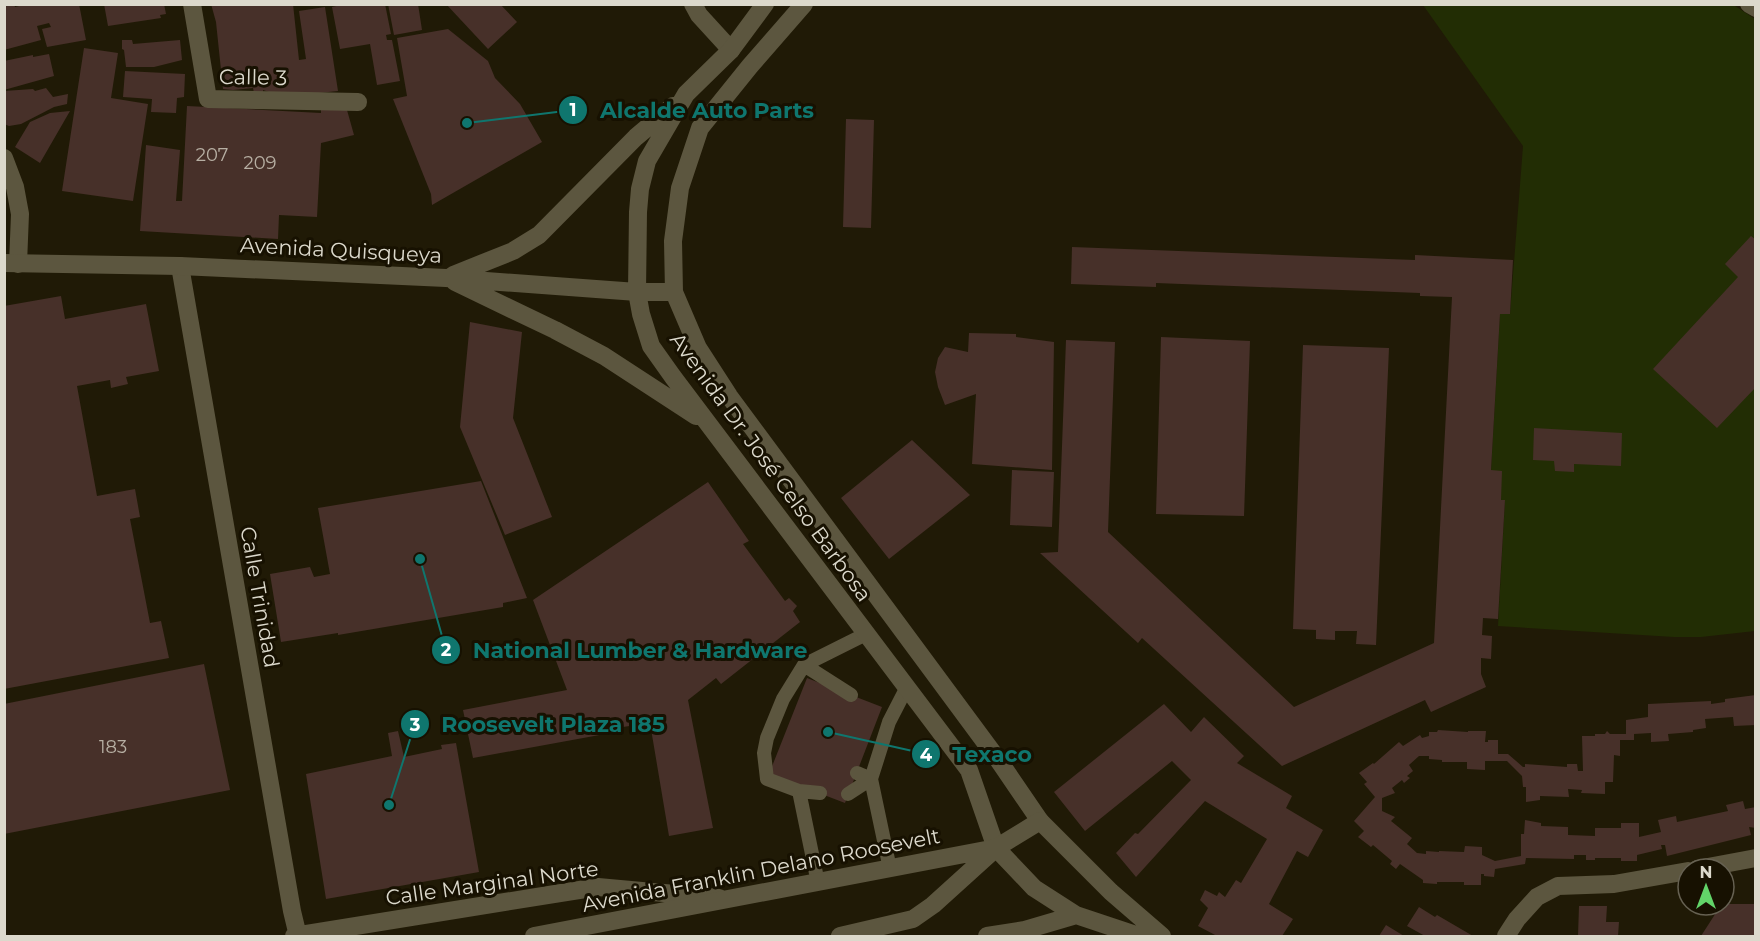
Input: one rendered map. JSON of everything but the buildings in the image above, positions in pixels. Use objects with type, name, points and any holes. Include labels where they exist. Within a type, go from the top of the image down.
[{"type":"street","name":"Calle 3","points":[[192,4],[208,99],[358,102]]},
{"type":"street","points":[[693,4],[699,15],[731,50],[750,66]]},
{"type":"street","name":"Avenida Dr. José Celso Barbosa","points":[[765,4],[731,50],[686,94],[647,161],[640,189],[638,212],[637,291],[651,346],[706,423],[969,770],[996,848],[1034,888],[1076,915],[1139,936]]},
{"type":"street","name":"Avenida Dr. José Celso Barbosa","points":[[804,4],[700,128],[680,188],[673,242],[674,292],[698,348],[729,396],[999,761],[1040,821],[1111,892],[1162,936]]},
{"type":"street","points":[[1749,4],[1755,8]]},
{"type":"street","points":[[446,278],[513,251],[539,235],[636,137],[686,94]]},
{"type":"street","points":[[4,158],[15,187],[20,213],[11,263]]},
{"type":"street","name":"Avenida Quisqueya","points":[[11,263],[180,266],[446,278],[674,292]]},
{"type":"street","name":"Calle Trinidad","points":[[180,266],[296,936]]},
{"type":"street","points":[[446,278],[604,356],[706,423]]},
{"type":"street","points":[[840,936],[913,919],[933,905],[996,848],[1040,821]]},
{"type":"street","name":"Avenida Franklin Delano Roosevelt","points":[[534,936],[733,900],[996,848]]},
{"type":"street","points":[[1736,862],[1755,858]]},
{"type":"street","points":[[1506,936],[1517,919],[1537,897],[1558,886],[1614,884],[1676,873]]},
{"type":"street","name":"Calle Marginal Norte","points":[[296,936],[598,887],[733,900]]},
{"type":"street","points":[[987,936],[1025,930],[1076,915]]},
{"type":"lane","points":[[820,793],[799,791],[767,779],[764,753],[767,738],[783,699],[804,665],[866,634]]},
{"type":"lane","points":[[804,665],[851,695]]},
{"type":"lane","points":[[890,869],[871,779],[877,739],[884,718],[907,687]]},
{"type":"lane","points":[[783,699],[796,705]]},
{"type":"lane","points":[[767,738],[781,744]]},
{"type":"lane","points":[[857,773],[871,779]]},
{"type":"lane","points":[[849,794],[871,779]]},
{"type":"lane","points":[[799,791],[818,883]]},
{"type":"green space","points":[[1732,4],[1755,19],[1755,631],[1701,637],[1674,637],[1498,626],[1505,500],[1501,500],[1491,470],[1500,314],[1510,314],[1523,146],[1423,5]]},
{"type":"place","name":"Alcalde Auto Parts","points":[[467,123]]},
{"type":"place","name":"National Lumber & Hardware","points":[[420,559]]},
{"type":"place","name":"Texaco","points":[[828,732]]},
{"type":"place","name":"Roosevelt Plaza 185","points":[[389,805]]}]
